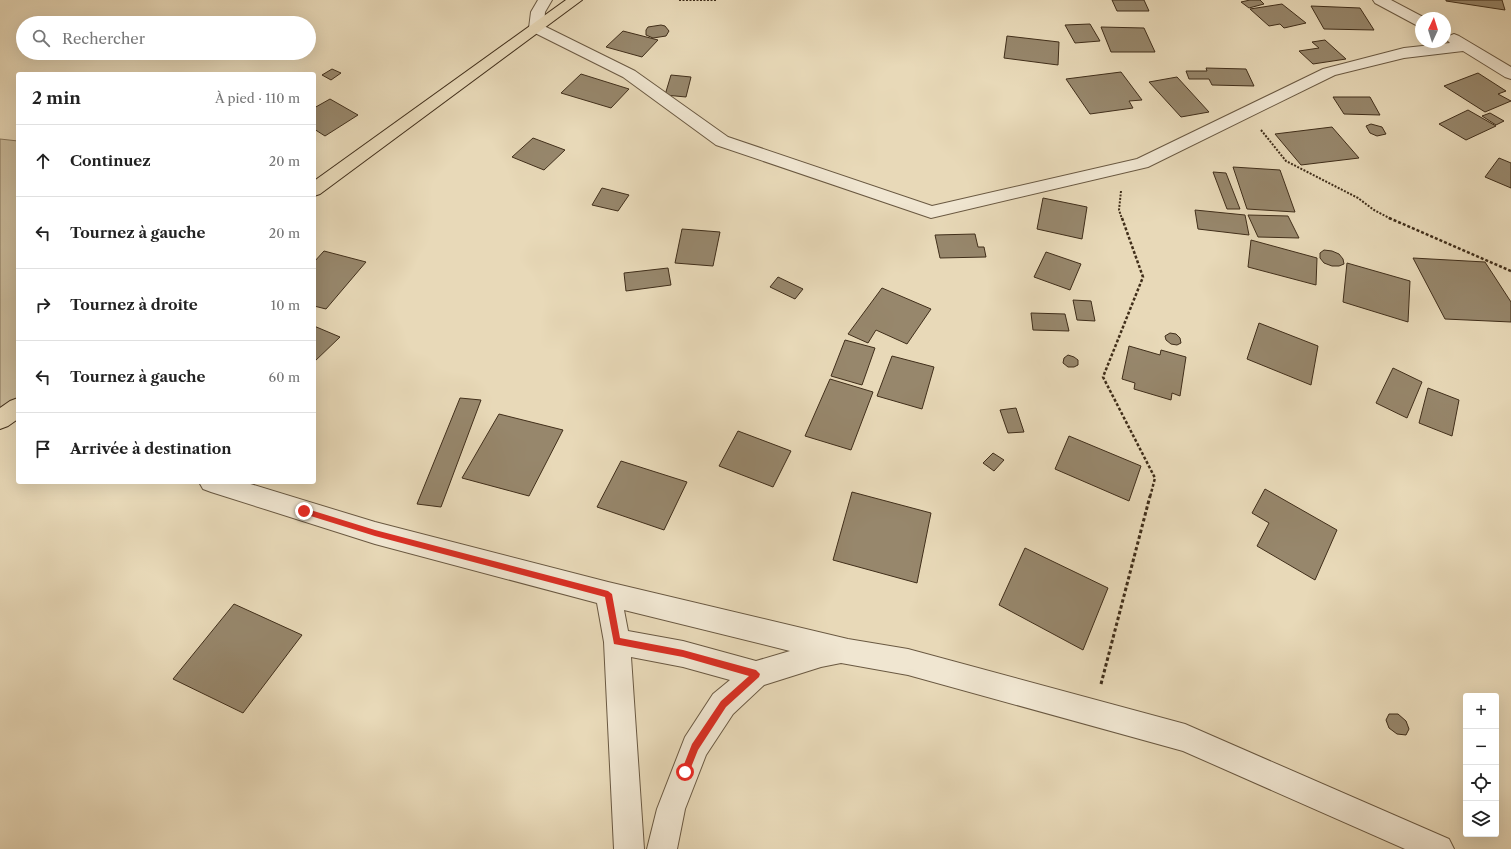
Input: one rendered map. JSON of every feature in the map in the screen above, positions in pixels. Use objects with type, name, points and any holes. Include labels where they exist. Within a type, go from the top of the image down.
[{"type":"highway","points":[[316,189],[575,0]]},
{"type":"street","points":[[545,0],[538,12],[536,28],[629,74],[722,141],[932,212],[1142,163],[1329,72],[1404,52],[1467,46]]},
{"type":"street","points":[[1380,0],[1415,19]]},
{"type":"street","points":[[1451,37],[1511,74]]},
{"type":"street","points":[[216,484],[375,533],[608,594],[848,652],[908,662],[1186,738],[1439,849]]},
{"type":"street","points":[[608,594],[617,642],[629,849]]},
{"type":"street","points":[[617,642],[683,654],[756,674]]},
{"type":"street","points":[[662,849],[671,809],[695,747],[723,704],[756,674],[821,654],[848,652]]},
{"type":"path","points":[[679,0],[717,0]]},
{"type":"path","points":[[1247,112],[1286,161],[1358,198],[1374,210],[1398,223],[1511,271]]},
{"type":"path","points":[[1094,714],[1155,478],[1103,377],[1143,277],[1119,210],[1124,168]]},
{"type":"shaded area","points":[[0,139],[16,141],[16,400],[0,412]]},
{"type":"building","points":[[1112,0],[1144,0],[1149,11],[1117,11]]},
{"type":"building","points":[[1260,0],[1264,4],[1249,8],[1241,2]]},
{"type":"building","points":[[1502,0],[1505,10],[1446,1]]},
{"type":"building","points":[[1282,4],[1306,23],[1284,28],[1280,24],[1269,26],[1250,9]]},
{"type":"building","points":[[1311,6],[1360,8],[1374,30],[1324,29]]},
{"type":"building","points":[[1090,24],[1100,41],[1075,43],[1065,25]]},
{"type":"building","points":[[661,25],[665,26],[669,31],[666,36],[653,38],[646,35],[646,30],[648,27]]},
{"type":"building","points":[[1101,27],[1144,28],[1155,52],[1111,52]]},
{"type":"building","points":[[623,31],[658,40],[642,57],[606,47]]},
{"type":"building","points":[[1007,36],[1059,42],[1058,65],[1004,58]]},
{"type":"building","points":[[1325,40],[1346,59],[1313,64],[1299,51],[1319,48],[1312,42]]},
{"type":"building","points":[[1206,68],[1246,69],[1254,86],[1212,85],[1209,79],[1189,79],[1186,71],[1207,71]]},
{"type":"building","points":[[332,69],[341,73],[331,80],[322,75]]},
{"type":"building","points":[[1121,72],[1142,100],[1129,101],[1133,108],[1090,114],[1066,79]]},
{"type":"building","points":[[1478,73],[1506,91],[1498,94],[1511,101],[1485,112],[1444,86]]},
{"type":"building","points":[[581,74],[629,89],[611,108],[561,93]]},
{"type":"building","points":[[671,75],[691,77],[686,97],[665,95]]},
{"type":"building","points":[[1177,77],[1209,112],[1181,117],[1149,82]]},
{"type":"building","points":[[1333,97],[1370,97],[1380,115],[1344,114]]},
{"type":"building","points":[[330,99],[358,115],[325,136],[316,130],[316,107]]},
{"type":"building","points":[[1468,110],[1496,126],[1466,140],[1439,124]]},
{"type":"building","points":[[1490,113],[1504,121],[1496,125],[1482,116]]},
{"type":"building","points":[[1371,124],[1382,127],[1386,134],[1377,136],[1370,133],[1366,126]]},
{"type":"building","points":[[1332,127],[1359,158],[1301,165],[1275,134]]},
{"type":"building","points":[[533,138],[565,150],[544,170],[512,157]]},
{"type":"building","points":[[1499,158],[1511,163],[1511,188],[1485,177]]},
{"type":"building","points":[[1233,167],[1280,170],[1295,212],[1247,209]]},
{"type":"building","points":[[1213,172],[1226,173],[1240,209],[1227,209]]},
{"type":"building","points":[[602,188],[629,195],[618,211],[592,205]]},
{"type":"building","points":[[1043,198],[1087,207],[1082,239],[1037,229]]},
{"type":"building","points":[[1195,210],[1245,215],[1249,235],[1198,229]]},
{"type":"building","points":[[1248,215],[1288,216],[1299,238],[1258,237]]},
{"type":"building","points":[[682,229],[720,232],[713,266],[675,263]]},
{"type":"building","points":[[975,234],[978,247],[984,247],[986,257],[940,258],[935,235]]},
{"type":"building","points":[[1251,240],[1317,258],[1316,285],[1248,267]]},
{"type":"building","points":[[1324,250],[1339,254],[1343,259],[1344,264],[1332,266],[1324,263],[1320,258],[1320,253]]},
{"type":"building","points":[[324,251],[366,262],[326,309],[316,306],[316,260]]},
{"type":"building","points":[[1046,252],[1081,264],[1070,290],[1034,277]]},
{"type":"building","points":[[1413,258],[1485,262],[1511,302],[1511,322],[1445,319]]},
{"type":"building","points":[[1347,263],[1410,281],[1408,322],[1343,302]]},
{"type":"building","points":[[668,268],[671,285],[626,291],[624,273]]},
{"type":"building","points":[[778,277],[803,289],[795,299],[770,287]]},
{"type":"building","points":[[882,288],[931,309],[907,344],[876,330],[868,343],[848,334]]},
{"type":"building","points":[[1073,300],[1091,301],[1095,321],[1077,320]]},
{"type":"building","points":[[1031,313],[1065,314],[1069,331],[1033,330]]},
{"type":"building","points":[[1259,323],[1318,346],[1311,385],[1247,359]]},
{"type":"building","points":[[316,327],[340,337],[316,360]]},
{"type":"building","points":[[1170,333],[1176,334],[1180,338],[1181,343],[1177,345],[1171,344],[1166,340],[1165,336]]},
{"type":"building","points":[[845,340],[875,348],[862,385],[831,376]]},
{"type":"building","points":[[1129,346],[1160,355],[1161,350],[1186,357],[1180,396],[1172,393],[1171,400],[1134,389],[1135,383],[1122,379]]},
{"type":"building","points":[[1068,355],[1078,360],[1078,365],[1068,367],[1063,363],[1064,358]]},
{"type":"building","points":[[892,356],[934,367],[922,409],[877,396]]},
{"type":"building","points":[[1393,368],[1422,382],[1407,418],[1376,403]]},
{"type":"building","points":[[830,379],[873,392],[851,450],[805,436]]},
{"type":"building","points":[[1428,388],[1459,400],[1452,436],[1419,423]]},
{"type":"building","points":[[460,398],[481,400],[441,507],[417,504]]},
{"type":"building","points":[[1016,408],[1024,432],[1008,433],[1000,410]]},
{"type":"building","points":[[499,414],[563,430],[529,496],[462,478]]},
{"type":"building","points":[[738,431],[791,451],[773,487],[719,466]]},
{"type":"building","points":[[1069,436],[1141,466],[1129,501],[1055,469]]},
{"type":"building","points":[[993,453],[1004,460],[994,471],[983,463]]},
{"type":"building","points":[[621,461],[687,482],[664,530],[597,507]]},
{"type":"building","points":[[1265,489],[1337,530],[1315,580],[1257,546],[1269,523],[1252,513]]},
{"type":"building","points":[[852,492],[931,513],[917,583],[833,560]]},
{"type":"building","points":[[1025,548],[1108,588],[1083,650],[999,605]]},
{"type":"building","points":[[234,604],[302,635],[243,713],[173,679]]},
{"type":"building","points":[[1389,714],[1398,714],[1406,721],[1409,729],[1406,735],[1397,734],[1389,728],[1386,720]]},
{"type":"route","points":[[304,511],[375,533],[608,594],[617,642],[683,654],[756,674],[723,704],[695,747],[685,772]]}]
